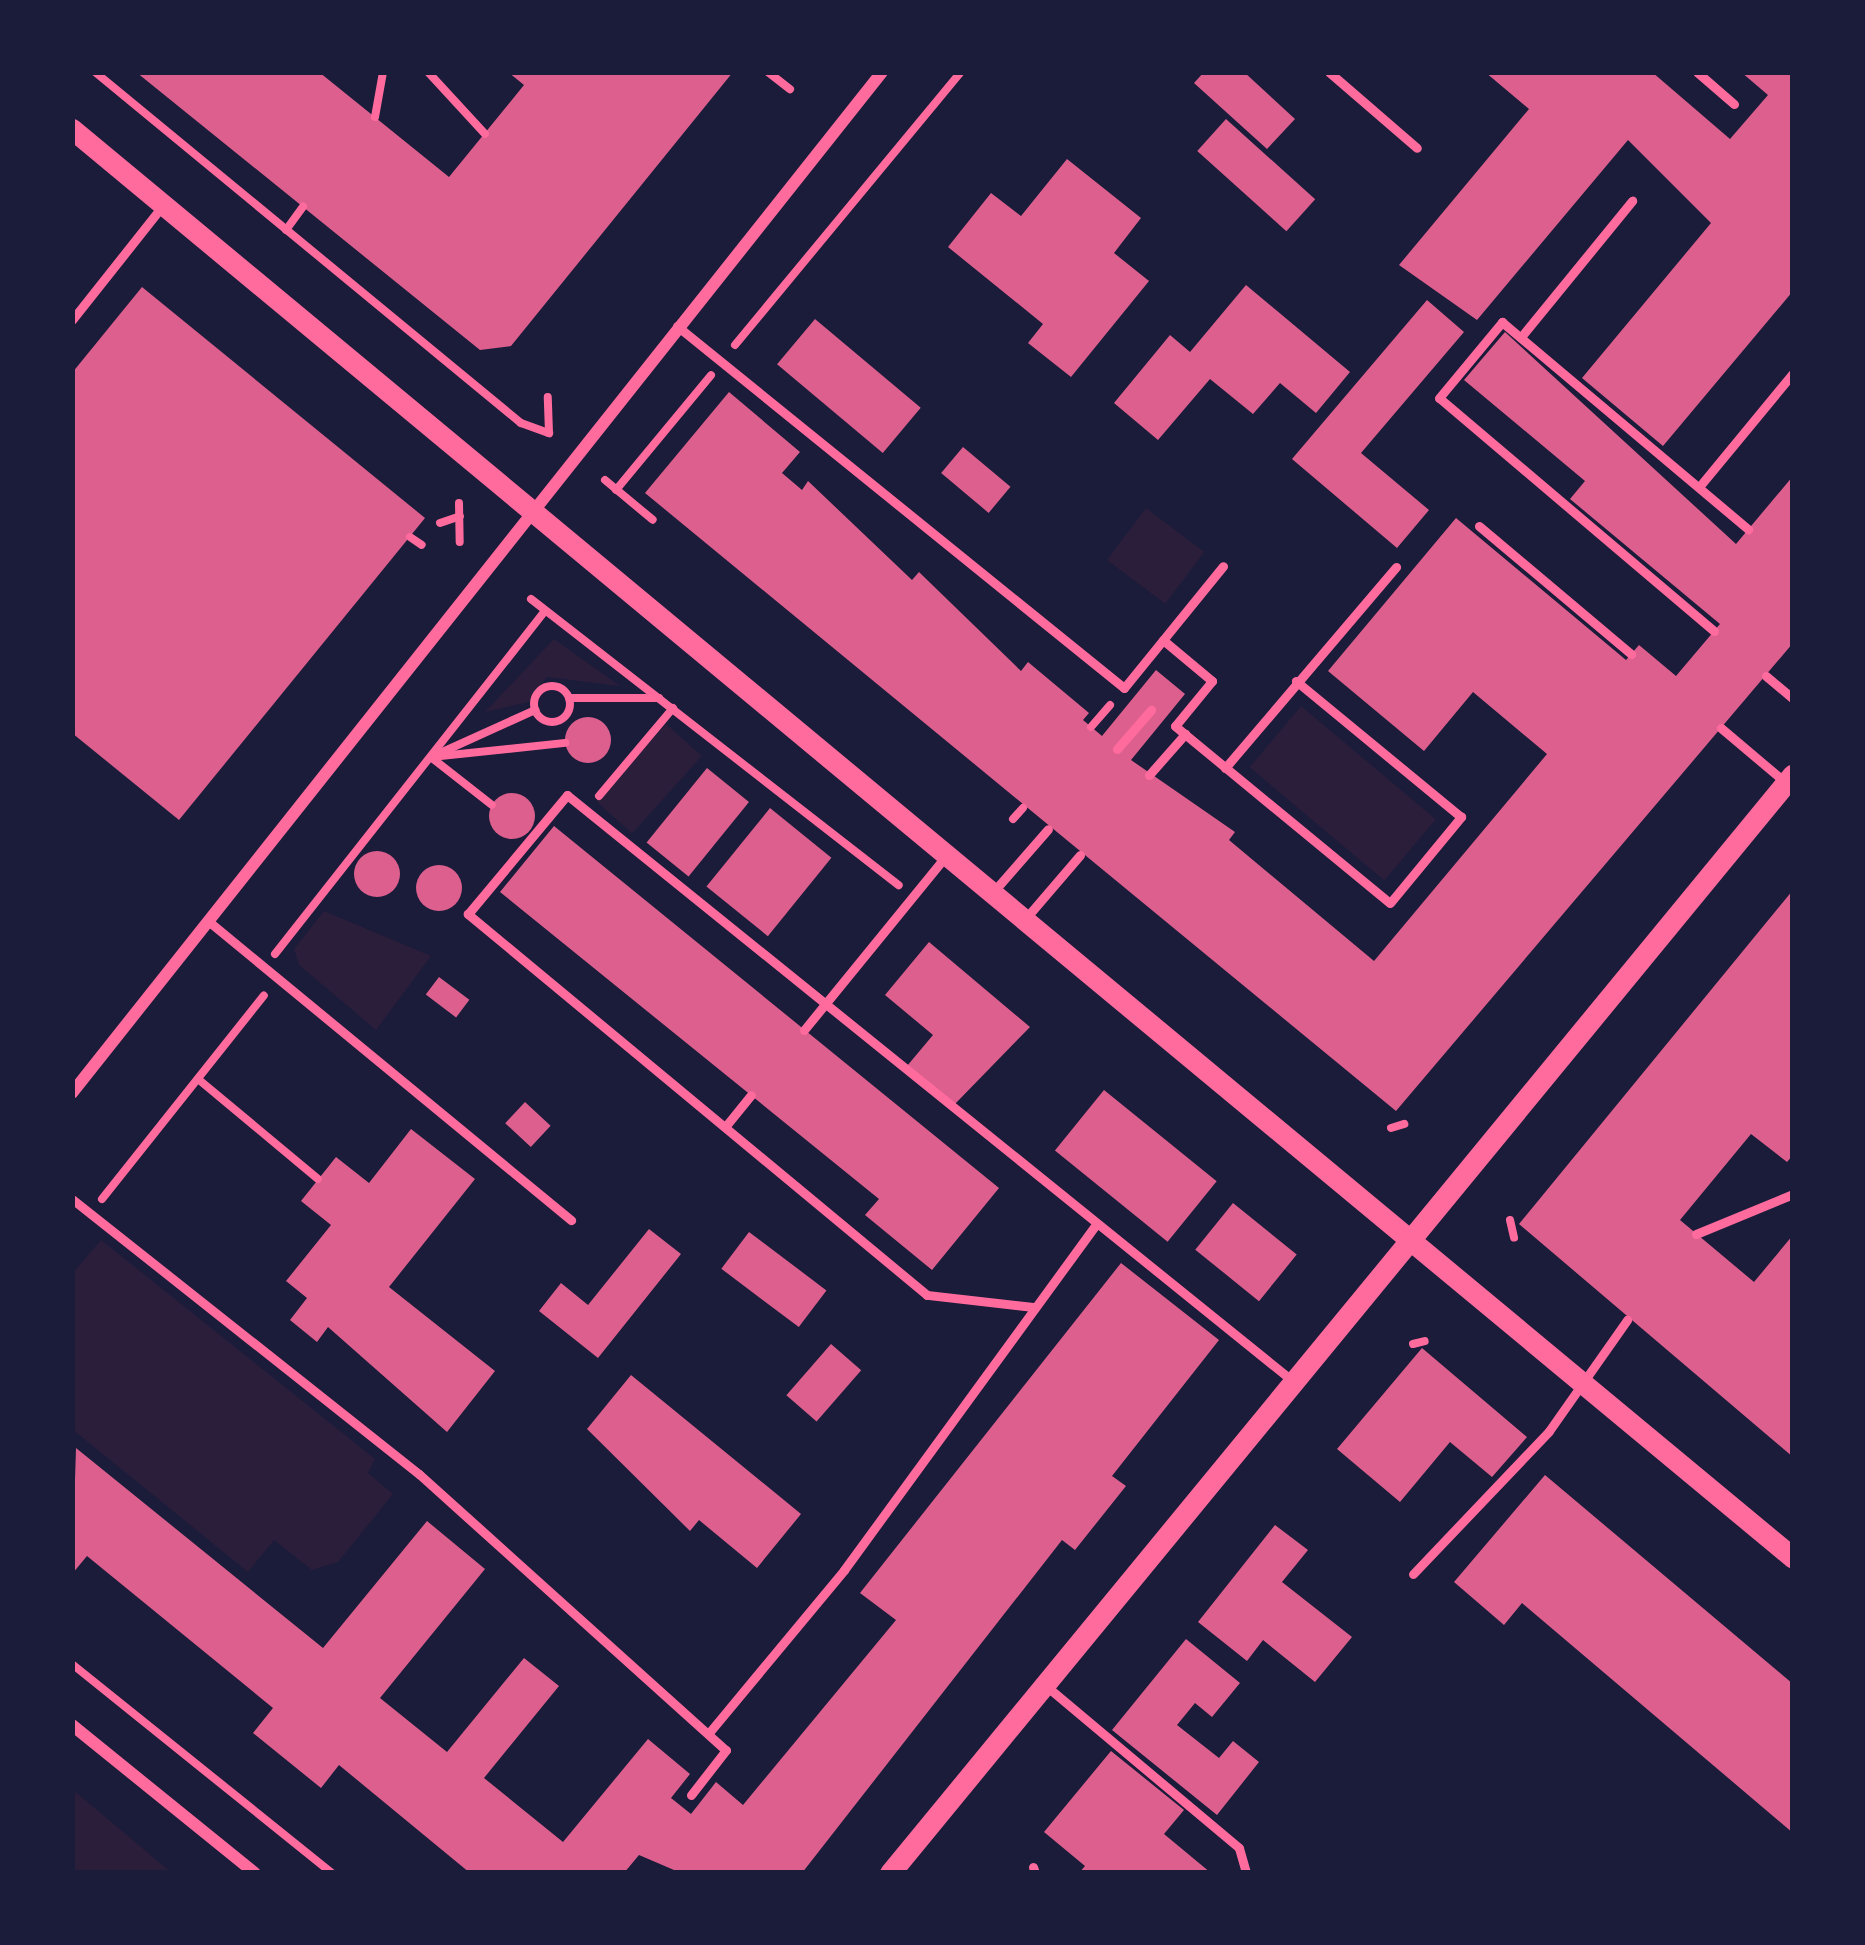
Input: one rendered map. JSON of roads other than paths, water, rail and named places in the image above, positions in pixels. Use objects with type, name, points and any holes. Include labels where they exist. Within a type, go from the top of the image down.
[{"type":"street","points":[[72,1093],[527,510],[882,72]]},
{"type":"street","points":[[72,129],[1409,1244],[1793,1558]]},
{"type":"street","points":[[890,1873],[1790,778]]},
{"type":"street","points":[[72,1724],[255,1873]]},
{"type":"lane","points":[[1329,72],[1417,148]]},
{"type":"lane","points":[[1697,72],[1734,104]]},
{"type":"lane","points":[[1520,338],[1632,201]]},
{"type":"lane","points":[[72,320],[163,205]]},
{"type":"lane","points":[[1714,632],[1438,398],[1502,322],[1748,529]]},
{"type":"lane","points":[[676,326],[1124,688],[1223,566]]},
{"type":"lane","points":[[1699,488],[1793,373]]},
{"type":"lane","points":[[1479,526],[1631,654]]},
{"type":"lane","points":[[1226,769],[1396,567]]},
{"type":"lane","points":[[1163,640],[1212,681],[1175,727],[1390,903],[1461,817],[1296,681]]},
{"type":"lane","points":[[1766,676],[1793,699]]},
{"type":"lane","points":[[1118,749],[1151,710]]},
{"type":"lane","points":[[1721,728],[1790,778]]},
{"type":"lane","points":[[1149,775],[1184,734]]},
{"type":"lane","points":[[1033,1307],[928,1294],[468,914],[567,795],[1294,1382]]},
{"type":"lane","points":[[991,896],[1048,829]]},
{"type":"lane","points":[[1022,922],[1080,855]]},
{"type":"lane","points":[[804,1030],[944,857]]},
{"type":"lane","points":[[207,920],[571,1220]]},
{"type":"lane","points":[[725,1127],[751,1095]]},
{"type":"lane","points":[[1696,1234],[1793,1194]]},
{"type":"lane","points":[[72,1199],[419,1474],[726,1750],[691,1796]]},
{"type":"lane","points":[[708,1734],[844,1570],[1096,1225]]},
{"type":"lane","points":[[1413,1574],[1549,1431],[1577,1381],[1627,1320]]},
{"type":"lane","points":[[1045,1685],[1239,1848],[1246,1873]]}]
